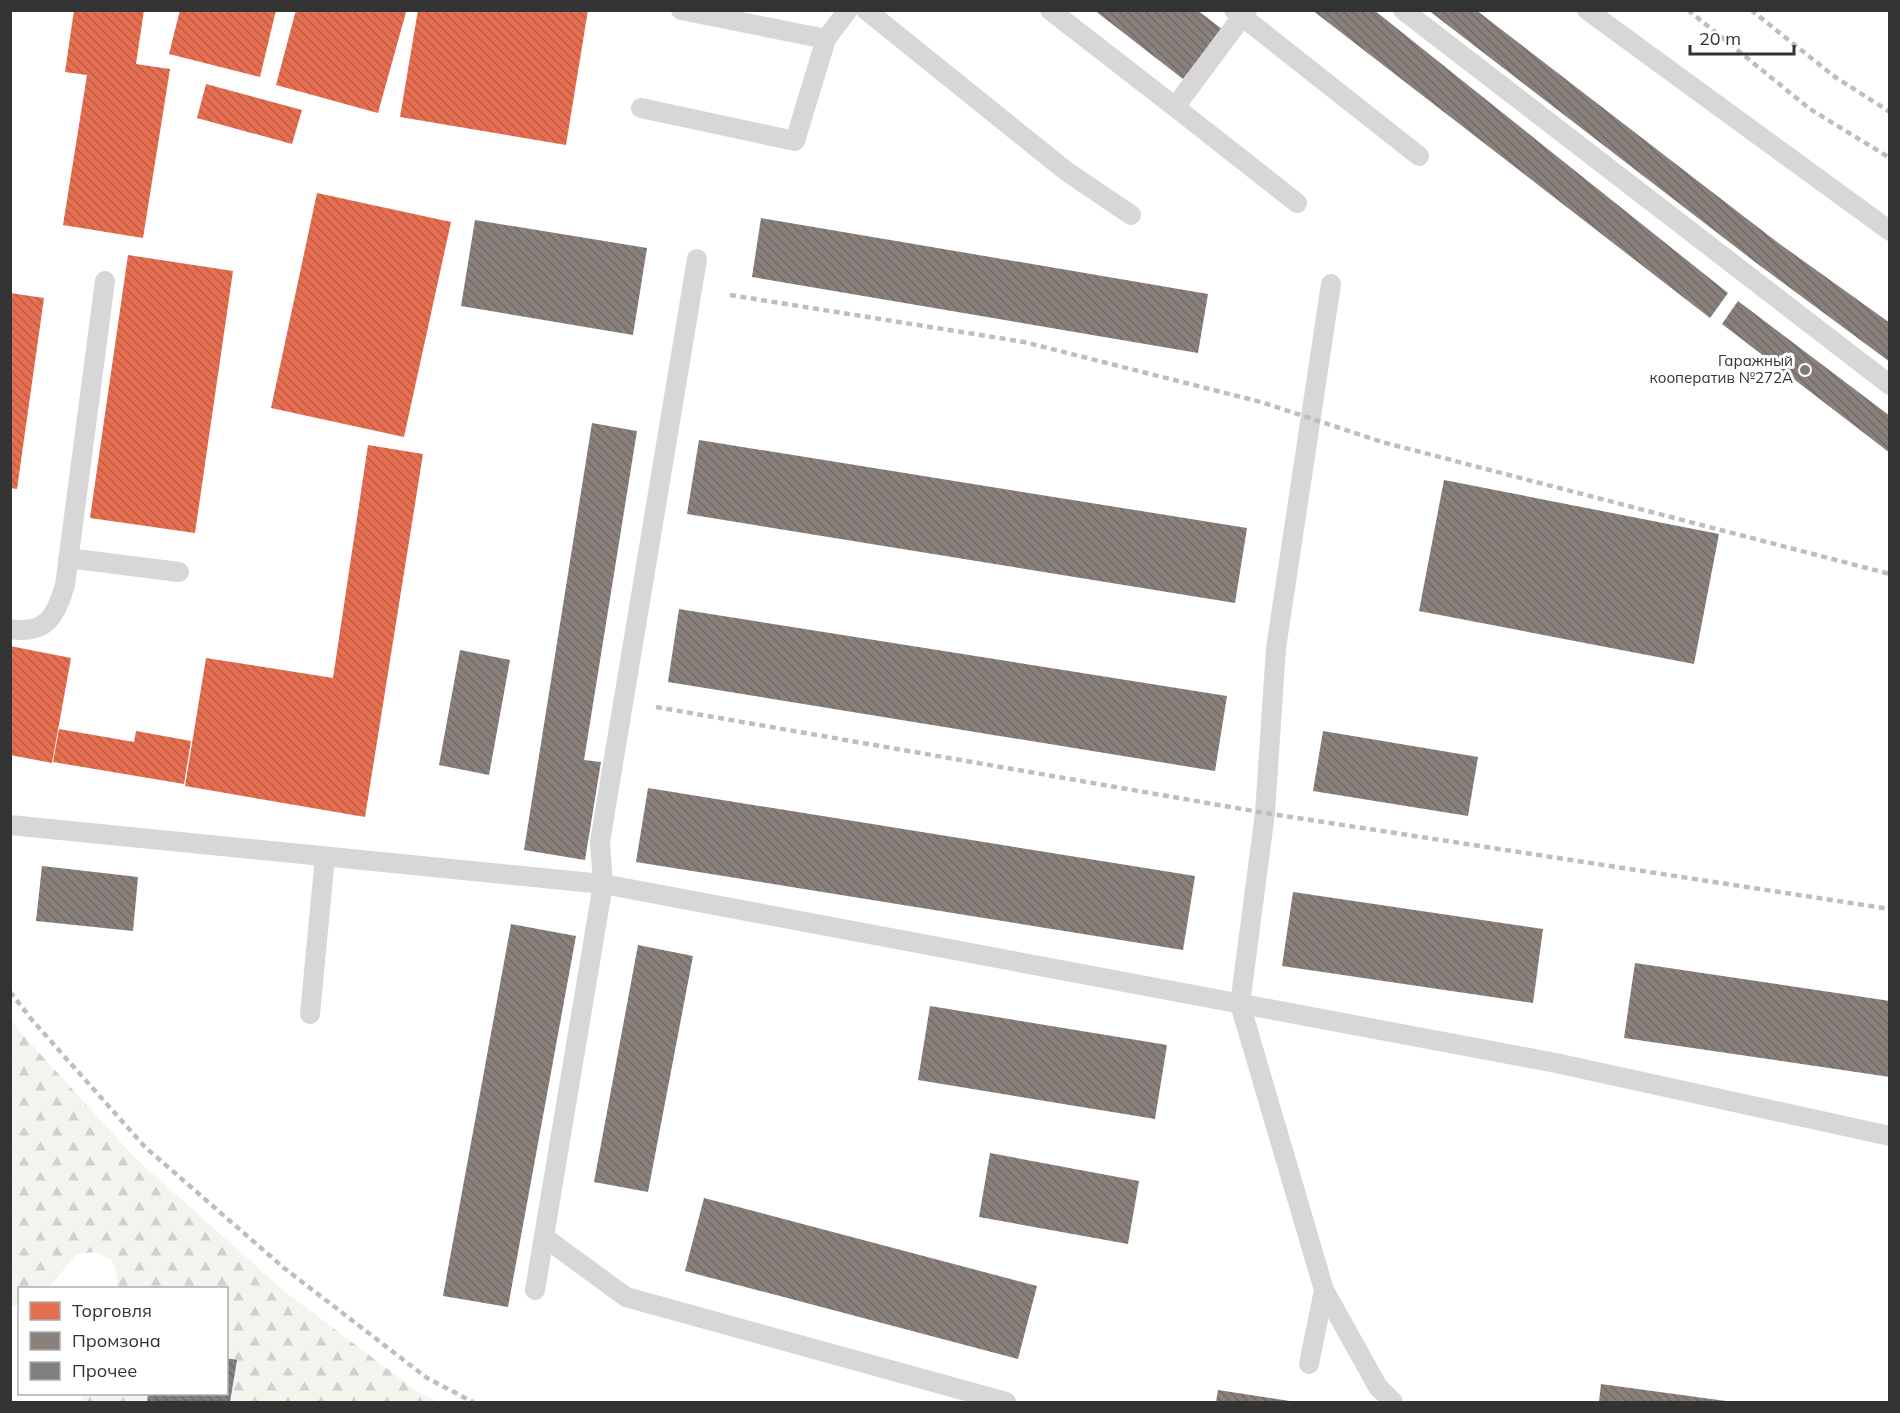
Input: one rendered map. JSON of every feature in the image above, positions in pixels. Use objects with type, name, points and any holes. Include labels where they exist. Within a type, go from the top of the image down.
[{"type":"lane","points":[[681,10],[826,39]]},
{"type":"lane","points":[[641,108],[795,141],[826,39],[848,10]]},
{"type":"lane","points":[[866,10],[1066,171],[1131,215]]},
{"type":"lane","points":[[1050,10],[1298,203]]},
{"type":"lane","points":[[1403,10],[1890,385]]},
{"type":"lane","points":[[1587,10],[1890,231]]},
{"type":"lane","points":[[1175,107],[1241,13],[1419,156]]},
{"type":"lane","points":[[535,1290],[603,884],[600,842],[697,260]]},
{"type":"lane","points":[[10,629],[20,631],[36,629],[50,620],[59,604],[68,558],[105,281]]},
{"type":"lane","points":[[1331,284],[1276,648],[1265,813],[1240,1004],[1324,1290],[1378,1387],[1393,1402]]},
{"type":"lane","points":[[68,558],[179,572]]},
{"type":"lane","points":[[10,825],[603,884],[1556,1063],[1890,1136]]},
{"type":"lane","points":[[310,1014],[325,857]]},
{"type":"lane","points":[[544,1237],[626,1297],[1006,1402]]},
{"type":"lane","points":[[1309,1364],[1324,1290]]},
{"type":"green space","points":[[10,1018],[135,1158],[284,1291],[418,1392],[439,1402],[80,1402],[83,1395],[228,1395],[228,1287],[117,1287],[117,1277],[112,1260],[95,1252],[77,1254],[49,1287],[18,1287],[18,1304],[11,1306]]},
{"type":"building: Торговля","points":[[74,10],[144,10],[136,64],[170,69],[143,238],[63,225],[87,75],[65,72]]},
{"type":"building: Торговля","points":[[180,10],[276,10],[260,77],[169,54]]},
{"type":"building: Торговля","points":[[296,10],[400,10],[406,12],[378,113],[276,85]]},
{"type":"building: Торговля","points":[[418,10],[588,10],[566,145],[400,117]]},
{"type":"building: Торговля","points":[[206,84],[302,110],[292,144],[197,118]]},
{"type":"building: Торговля","points":[[317,193],[451,222],[404,437],[271,408]]},
{"type":"building: Торговля","points":[[128,255],[233,271],[195,533],[90,518]]},
{"type":"building: Торговля","points":[[10,293],[44,298],[17,489],[10,488]]},
{"type":"building: Торговля","points":[[368,445],[423,454],[365,817],[185,786],[206,658],[333,678]]},
{"type":"building: Торговля","points":[[10,646],[71,658],[52,763],[10,755]]},
{"type":"building: Торговля","points":[[59,729],[134,742],[136,731],[191,741],[184,784],[53,762]]},
{"type":"building: Промзона","points":[[1094,10],[1197,10],[1222,29],[1183,79]]},
{"type":"building: Промзона","points":[[1312,10],[1374,10],[1728,293],[1710,318]]},
{"type":"building: Промзона","points":[[1428,10],[1476,10],[1777,242],[1890,323],[1890,362],[1759,265]]},
{"type":"building: Промзона","points":[[761,218],[1208,294],[1198,353],[752,277]]},
{"type":"building: Промзона","points":[[475,220],[647,248],[633,335],[461,306]]},
{"type":"building: Промзона","name":"Гаражный кооператив №272А","points":[[1738,301],[1890,416],[1890,453],[1722,324]]},
{"type":"building: Промзона","points":[[592,423],[637,431],[584,760],[601,762],[585,860],[524,850]]},
{"type":"building: Промзона","points":[[699,440],[1247,528],[1235,603],[687,514]]},
{"type":"building: Промзона","points":[[1444,480],[1719,534],[1694,664],[1419,611]]},
{"type":"building: Промзона","points":[[679,609],[1227,696],[1215,771],[668,682]]},
{"type":"building: Промзона","points":[[460,650],[510,660],[489,775],[439,765]]},
{"type":"building: Промзона","points":[[1323,731],[1478,757],[1468,816],[1313,791]]},
{"type":"building: Промзона","points":[[648,788],[1195,876],[1183,950],[636,862]]},
{"type":"building: Промзона","points":[[42,866],[138,877],[133,931],[36,921]]},
{"type":"building: Промзона","points":[[1293,892],[1543,929],[1533,1003],[1282,966]]},
{"type":"building: Промзона","points":[[511,924],[576,936],[508,1307],[443,1296]]},
{"type":"building: Промзона","points":[[638,945],[693,956],[648,1192],[594,1182]]},
{"type":"building: Промзона","points":[[1635,963],[1890,1001],[1890,1077],[1624,1038]]},
{"type":"building: Промзона","points":[[930,1006],[1167,1045],[1155,1119],[918,1080]]},
{"type":"building: Промзона","points":[[990,1153],[1139,1181],[1128,1244],[979,1217]]},
{"type":"building: Промзона","points":[[704,1198],[1037,1286],[1018,1359],[685,1271]]},
{"type":"building: Промзона","points":[[1601,1384],[1726,1401],[1726,1402],[1599,1402]]},
{"type":"building: Промзона","points":[[1218,1390],[1290,1401],[1290,1402],[1216,1402]]},
{"type":"building: Прочее","points":[[228,1358],[237,1360],[230,1402],[147,1402],[148,1395],[228,1395]]},
{"type":"railway","points":[[1688,10],[1810,109],[1890,158]]},
{"type":"railway","points":[[1751,10],[1835,77],[1890,112]]},
{"type":"railway","points":[[730,295],[1024,342],[1261,402],[1382,442],[1890,574]]},
{"type":"railway","points":[[656,707],[1265,813],[1890,909]]},
{"type":"railway","points":[[10,992],[32,1020],[145,1147],[284,1268],[427,1378],[473,1402]]},
{"type":"place","name":"Гаражный кооператив №272А","points":[[1805,370]]}]
